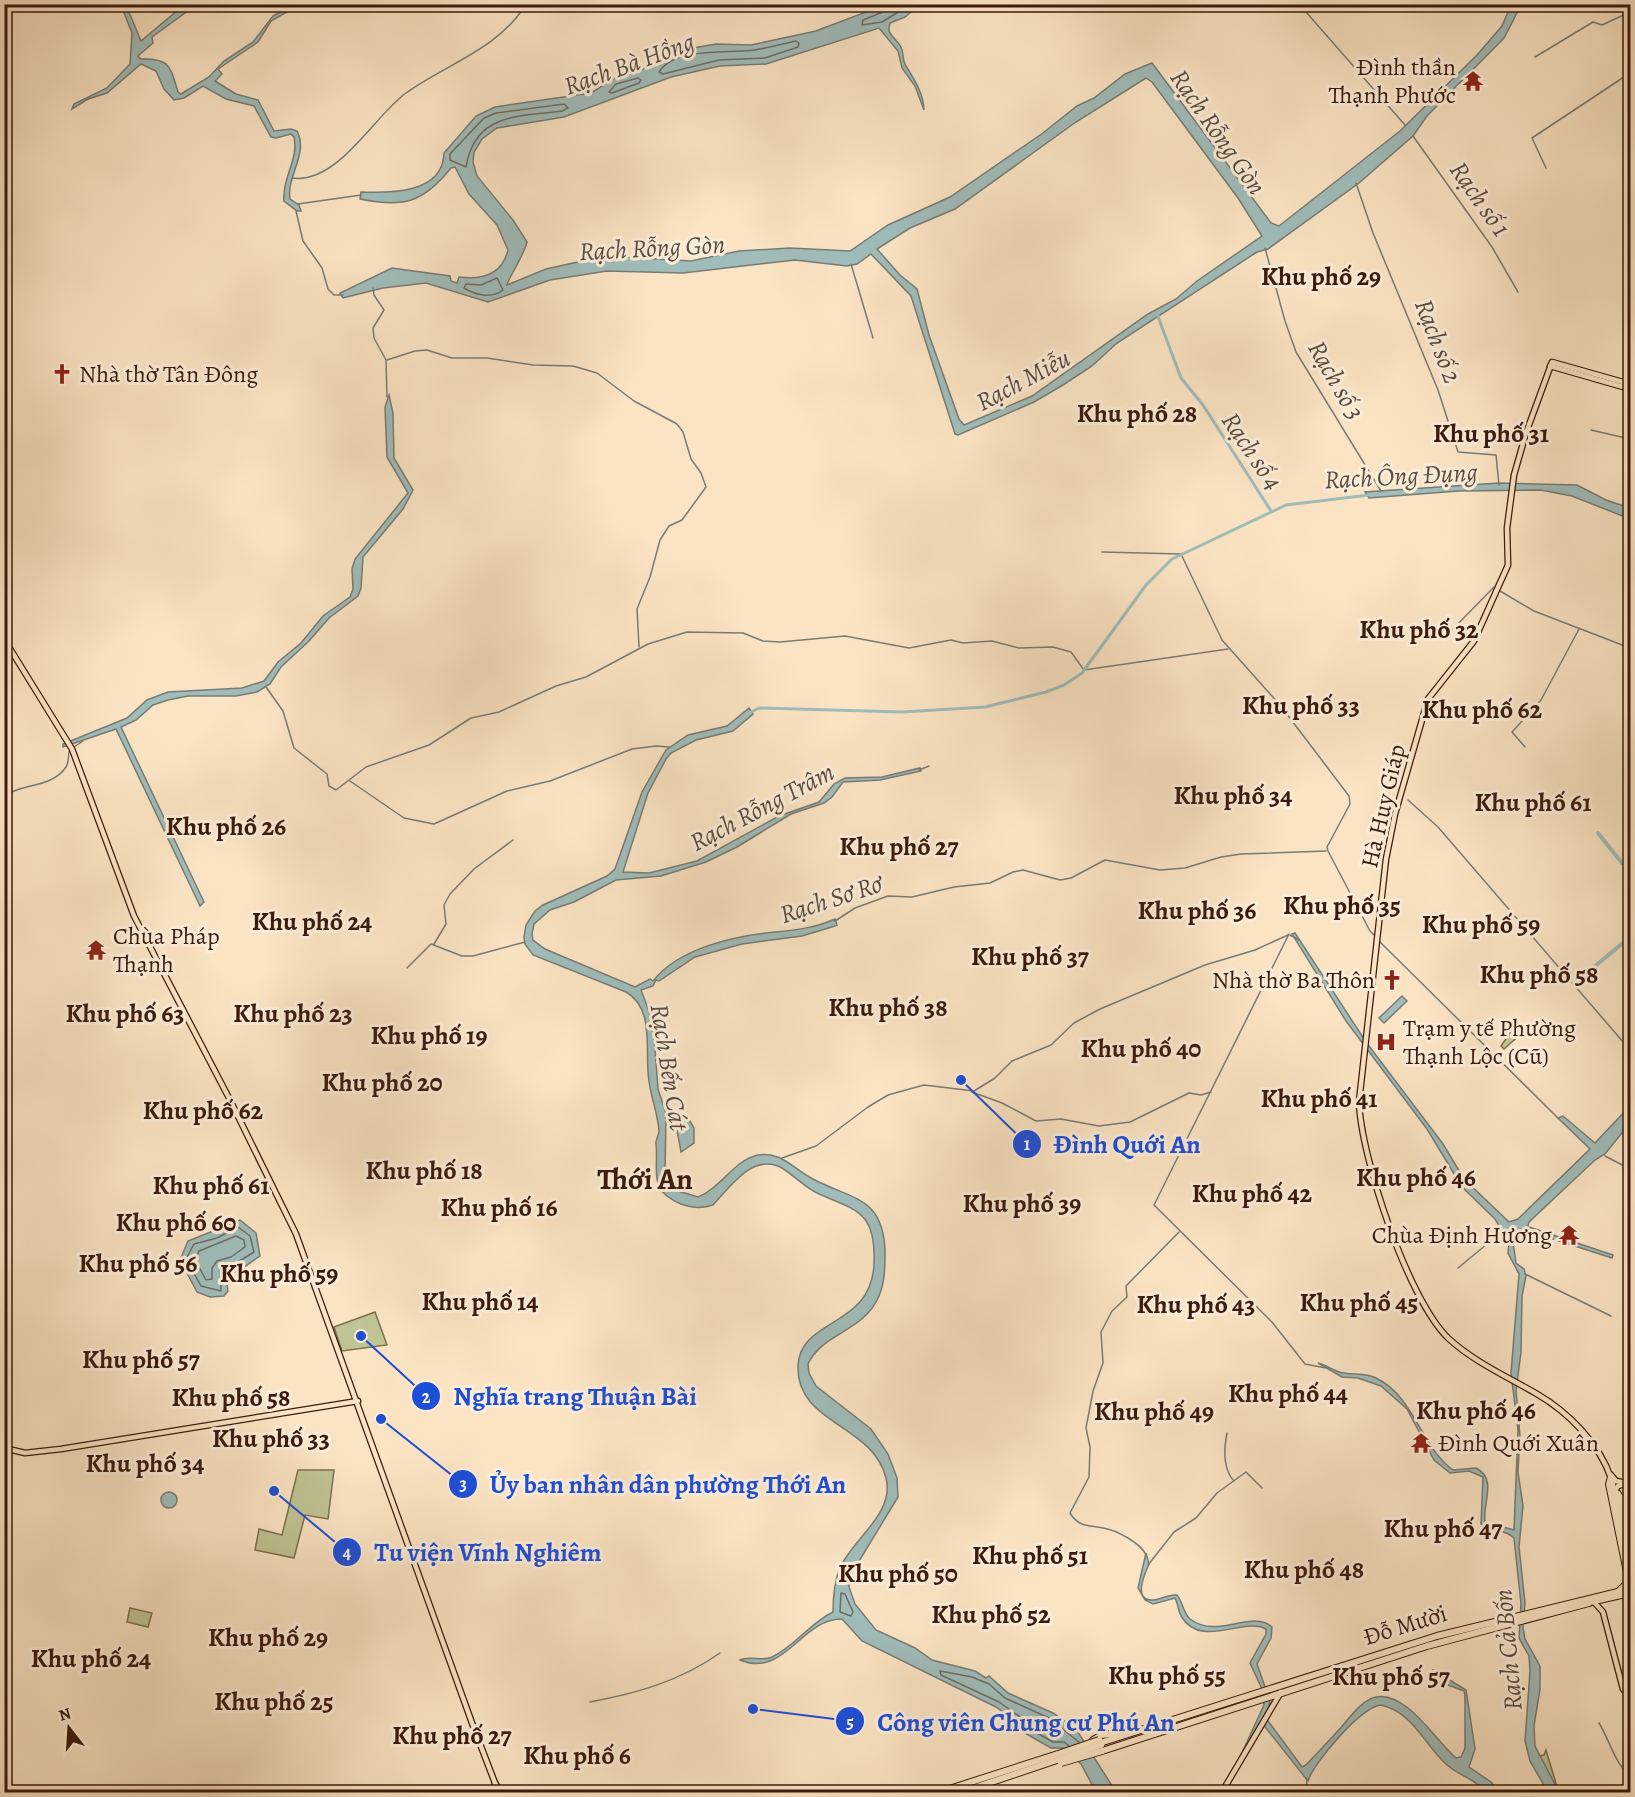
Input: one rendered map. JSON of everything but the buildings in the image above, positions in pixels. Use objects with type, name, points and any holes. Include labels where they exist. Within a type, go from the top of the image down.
[{"type":"highway","points":[[1610,1476],[1609,1484],[1630,1579],[1617,1592]]},
{"type":"highway","points":[[1616,1492],[1622,1499],[1630,1548]]},
{"type":"highway","points":[[1570,1607],[1630,1589]]},
{"type":"highway","points":[[1519,1616],[1629,1595]]},
{"type":"highway","name":"Đỗ Mười","points":[[1270,1692],[1281,1692],[1309,1677],[1519,1616]]},
{"type":"highway","name":"Đỗ Mười","points":[[1270,1692],[1309,1677],[1437,1636],[1519,1616]]},
{"type":"highway","points":[[1262,1694],[1133,1740],[1105,1754],[1095,1750],[1093,1744],[1095,1737],[1126,1732],[1262,1694],[1270,1692]]},
{"type":"highway","points":[[962,1792],[1060,1758],[1262,1694]]},
{"type":"highway","points":[[1100,1745],[1186,1722]]},
{"type":"highway","points":[[1100,1745],[1126,1732]]},
{"type":"highway","points":[[1100,1745],[1133,1740]]},
{"type":"highway","points":[[948,1792],[1060,1758]]},
{"type":"highway","points":[[972,1792],[1060,1758]]},
{"type":"highway","points":[[940,1792],[992,1778]]},
{"type":"main road","name":"Hà Huy Giáp","points":[[1610,1476],[1593,1446],[1568,1417],[1549,1401],[1504,1376],[1450,1340],[1435,1322],[1415,1292],[1361,1133],[1359,1102],[1388,849],[1428,699],[1474,641],[1502,583],[1508,565],[1507,528],[1514,475],[1526,433],[1551,364],[1618,383]]},
{"type":"main road","points":[[1618,383],[1630,384]]},
{"type":"main road","points":[[1618,383],[1630,389]]},
{"type":"main road","points":[[4,639],[76,755],[136,921],[229,1098],[296,1234],[495,1783],[501,1792]]},
{"type":"main road","points":[[4,1448],[26,1454],[358,1401]]},
{"type":"main road","points":[[1610,1476],[1616,1480],[1629,1482]]},
{"type":"main road","points":[[1610,1476],[1616,1492],[1630,1562]]},
{"type":"main road","points":[[1616,1492],[1629,1482]]},
{"type":"main road","points":[[1619,1505],[1630,1579]]},
{"type":"main road","points":[[1603,1612],[1609,1598]]},
{"type":"main road","points":[[1591,1602],[1603,1612],[1623,1689],[1630,1697]]},
{"type":"main road","points":[[1222,1792],[1263,1727],[1281,1692]]},
{"type":"main road","points":[[495,1783],[495,1792]]},
{"type":"green space","points":[[1515,1026],[1523,1032],[1504,1049],[1501,1046]]},
{"type":"green space","points":[[375,1312],[387,1345],[342,1351],[334,1327]]},
{"type":"green space","points":[[298,1470],[334,1470],[328,1519],[305,1515],[294,1558],[255,1550],[259,1529],[282,1535]]},
{"type":"green space","points":[[130,1608],[152,1613],[148,1627],[127,1622]]},
{"type":"green space","points":[[1546,1750],[1558,1790],[1538,1756],[1544,1755]]},
{"type":"water","points":[[887,4],[919,5],[905,17],[890,23],[889,31],[901,47],[905,64],[920,92],[924,110],[915,86],[902,68],[898,51],[879,28],[766,64],[720,66],[671,77],[564,117],[497,128],[482,139],[474,152],[473,162],[477,176],[513,220],[527,242],[507,285],[546,269],[605,256],[691,261],[739,251],[790,248],[850,251],[888,225],[950,197],[1043,133],[1077,106],[1094,98],[1125,74],[1152,63],[1271,223],[1279,226],[1400,131],[1477,55],[1502,26],[1511,5],[1521,5],[1504,38],[1427,116],[1413,136],[1359,183],[1268,249],[1257,252],[1117,343],[1092,366],[1063,385],[1034,402],[958,435],[955,434],[911,296],[871,254],[857,264],[847,266],[795,260],[683,273],[607,271],[550,280],[488,302],[426,283],[383,288],[343,298],[340,293],[392,268],[450,276],[451,281],[457,283],[459,277],[476,278],[490,274],[501,265],[508,250],[497,225],[469,194],[455,167],[451,168],[431,189],[411,200],[388,203],[360,199],[361,192],[400,191],[425,184],[435,177],[444,153],[476,116],[495,107],[591,93],[613,79],[649,67],[693,48],[716,44],[751,45],[816,31]],"holes":[[[1146,78],[1152,82],[1238,198],[1262,236],[1197,281],[1176,299],[1148,314],[1032,396],[964,425],[959,419],[929,335],[917,289],[900,275],[877,249],[910,228],[955,209],[1076,122]]]},
{"type":"water","points":[[121,5],[126,5],[141,41],[184,5],[196,5],[152,37],[153,43],[138,56],[141,59],[158,60],[167,65],[178,92],[181,94],[209,77],[224,61],[253,42],[273,16],[292,5],[299,5],[271,21],[258,42],[218,69],[222,74],[215,81],[236,94],[258,100],[274,131],[291,129],[297,131],[300,148],[291,182],[290,199],[299,205],[301,211],[297,211],[284,201],[285,184],[294,153],[294,137],[291,134],[271,137],[254,106],[226,99],[203,86],[184,98],[174,100],[164,89],[156,71],[141,64],[107,93],[88,99],[72,109],[74,104],[107,88],[130,64],[132,33]]},
{"type":"water","points":[[389,395],[393,413],[394,458],[413,490],[403,509],[363,557],[361,588],[358,596],[329,618],[309,641],[281,667],[270,684],[257,692],[236,696],[188,696],[168,700],[153,705],[136,720],[121,727],[204,902],[200,906],[116,729],[63,747],[63,744],[127,718],[147,700],[168,692],[242,688],[264,681],[278,662],[301,643],[323,616],[350,597],[353,589],[352,569],[355,559],[408,493],[387,457],[385,407]]},
{"type":"water","points":[[1499,483],[1577,485],[1606,500],[1630,508],[1630,519],[1572,496],[1541,490],[1458,491],[1369,498],[1365,492]]},
{"type":"water","name":"Rạch Bến Cát","points":[[749,708],[753,714],[733,731],[696,740],[671,753],[666,759],[648,793],[623,872],[649,873],[697,861],[779,816],[819,802],[834,784],[845,778],[882,777],[920,768],[921,771],[880,780],[843,782],[832,797],[824,803],[791,814],[737,847],[706,862],[661,876],[616,880],[574,902],[550,910],[534,924],[533,940],[545,949],[635,987],[650,979],[653,981],[677,960],[708,946],[742,937],[820,925],[835,919],[837,925],[802,936],[742,944],[695,957],[659,981],[656,980],[653,986],[641,990],[653,1022],[658,1089],[666,1113],[665,1176],[675,1190],[698,1197],[714,1187],[742,1162],[766,1154],[786,1161],[811,1178],[851,1196],[871,1209],[883,1233],[885,1251],[884,1280],[879,1296],[864,1317],[823,1345],[808,1364],[809,1373],[816,1386],[871,1429],[888,1454],[897,1478],[898,1497],[850,1576],[849,1587],[855,1604],[876,1630],[915,1648],[932,1660],[975,1671],[986,1678],[989,1676],[1008,1693],[1053,1713],[1076,1729],[1116,1792],[1096,1792],[1081,1764],[1063,1748],[1051,1748],[1023,1732],[1022,1726],[996,1707],[862,1641],[842,1619],[828,1621],[815,1628],[781,1655],[769,1661],[755,1664],[740,1660],[772,1657],[833,1612],[834,1590],[840,1568],[879,1514],[884,1503],[887,1491],[886,1478],[878,1460],[866,1446],[822,1413],[809,1400],[801,1385],[798,1366],[802,1350],[810,1339],[849,1312],[861,1300],[870,1285],[874,1264],[872,1234],[868,1224],[855,1210],[814,1191],[782,1168],[771,1164],[761,1164],[743,1174],[713,1205],[697,1208],[670,1199],[663,1193],[657,1179],[656,1142],[659,1131],[649,1081],[647,1032],[642,1009],[626,992],[533,955],[525,944],[524,937],[526,925],[535,911],[543,905],[607,876],[615,869],[642,792],[666,750],[688,735],[727,726]]},
{"type":"water","points":[[1295,933],[1366,1042],[1443,1144],[1464,1179],[1509,1222],[1518,1219],[1590,1149],[1558,1118],[1563,1116],[1595,1143],[1630,1106],[1630,1123],[1605,1154],[1595,1160],[1529,1222],[1527,1229],[1516,1230],[1512,1235],[1516,1263],[1524,1269],[1526,1276],[1522,1296],[1521,1352],[1516,1391],[1520,1436],[1518,1472],[1523,1506],[1519,1547],[1525,1603],[1523,1628],[1525,1639],[1540,1666],[1540,1689],[1534,1726],[1535,1746],[1559,1792],[1548,1792],[1530,1761],[1525,1741],[1530,1671],[1529,1656],[1519,1638],[1521,1604],[1514,1538],[1481,1524],[1483,1477],[1469,1471],[1450,1473],[1434,1460],[1407,1409],[1381,1386],[1358,1378],[1342,1377],[1318,1363],[1348,1374],[1372,1376],[1389,1386],[1409,1409],[1442,1460],[1453,1470],[1476,1468],[1483,1473],[1488,1485],[1485,1522],[1514,1530],[1518,1430],[1511,1373],[1519,1274],[1508,1253],[1509,1242],[1495,1219],[1462,1187],[1427,1129],[1346,1021],[1292,934]]},
{"type":"water","points":[[1402,996],[1407,1001],[1384,1023],[1379,1018]]},
{"type":"water","points":[[688,1118],[694,1128],[694,1143],[681,1152],[676,1125]]},
{"type":"water","points":[[240,1220],[256,1233],[260,1256],[237,1272],[225,1271],[228,1291],[224,1296],[210,1297],[197,1292],[180,1260],[188,1241]]},
{"type":"water","points":[[1529,1227],[1613,1255],[1612,1258],[1528,1231]]},
{"type":"water","points":[[166,1492],[172,1492],[177,1500],[175,1506],[166,1508],[161,1503],[161,1497]]},
{"type":"water","points":[[1146,1553],[1149,1564],[1141,1591],[1147,1599],[1156,1600],[1177,1595],[1188,1617],[1201,1625],[1212,1627],[1254,1621],[1264,1622],[1272,1627],[1271,1638],[1257,1664],[1270,1701],[1266,1718],[1302,1767],[1358,1708],[1379,1696],[1388,1697],[1408,1708],[1456,1758],[1461,1757],[1465,1748],[1464,1691],[1443,1683],[1432,1673],[1433,1670],[1466,1690],[1475,1749],[1469,1767],[1491,1782],[1500,1792],[1486,1792],[1452,1769],[1410,1722],[1392,1709],[1381,1705],[1362,1715],[1339,1737],[1319,1761],[1308,1781],[1262,1723],[1240,1757],[1264,1705],[1262,1689],[1250,1663],[1266,1634],[1266,1629],[1247,1626],[1211,1632],[1200,1631],[1190,1626],[1181,1616],[1175,1598],[1153,1604],[1145,1600],[1138,1588]]},
{"type":"waterway","points":[[292,178],[309,177],[324,171],[339,160],[406,93],[487,44],[515,20],[526,4]]},
{"type":"waterway","points":[[1299,4],[1405,125]]},
{"type":"waterway","points":[[1535,57],[1593,22],[1602,25],[1630,12]]},
{"type":"waterway","points":[[1546,168],[1532,138],[1630,73]]},
{"type":"waterway","name":"Rạch số 1","points":[[1413,136],[1492,247],[1518,292]]},
{"type":"waterway","name":"Rạch số 2","points":[[1356,183],[1373,233],[1438,390],[1458,452],[1496,455],[1499,485]]},
{"type":"waterway","points":[[298,204],[361,195]]},
{"type":"waterway","name":"Rạch Rỗng Gòn","points":[[296,211],[303,241],[322,268],[328,289],[334,295],[343,295]]},
{"type":"waterway","name":"Rạch số 3","points":[[1265,248],[1296,352],[1381,491]]},
{"type":"waterway","points":[[851,264],[873,338]]},
{"type":"waterway","points":[[373,288],[374,295],[384,310],[373,328],[374,338],[386,360],[387,397]]},
{"type":"waterway","name":"Rạch số 4","points":[[1157,314],[1181,378],[1203,405],[1271,511]]},
{"type":"waterway","points":[[387,360],[415,351],[427,350],[452,358],[487,358],[533,365],[573,366],[597,373],[634,401],[677,424],[683,432],[691,459],[701,473],[706,487],[682,520],[669,526],[660,540],[650,577],[637,609],[639,647]]},
{"type":"waterway","points":[[1591,430],[1630,439]]},
{"type":"waterway","name":"Rạch Ông Đụng","points":[[751,712],[759,708],[902,712],[985,707],[1046,692],[1064,685],[1082,673],[1146,585],[1172,559],[1286,505],[1369,495]]},
{"type":"waterway","points":[[1102,552],[1181,554],[1222,640],[1280,705],[1349,796],[1350,804],[1327,847],[1370,931],[1376,937]]},
{"type":"waterway","points":[[1451,631],[1494,587],[1496,588]]},
{"type":"waterway","points":[[1500,591],[1534,611],[1630,648]]},
{"type":"waterway","points":[[1525,747],[1512,732],[1541,700],[1579,629]]},
{"type":"waterway","points":[[266,687],[283,711],[294,748],[327,774],[329,786],[336,790],[366,767],[429,745],[471,718],[499,712],[556,686],[586,677],[648,644],[687,632],[743,633],[763,641],[780,642],[845,636],[909,648],[951,640],[963,643],[992,641],[1019,648],[1053,647],[1071,652],[1084,670],[1228,649]]},
{"type":"waterway","points":[[74,747],[83,741]]},
{"type":"waterway","points":[[350,781],[404,818],[434,824],[507,791],[550,781],[632,749],[669,747]]},
{"type":"waterway","points":[[4,796],[53,779],[66,767],[70,749]]},
{"type":"waterway","name":"Rạch Rỗng Trâm","points":[[919,770],[929,766]]},
{"type":"waterway","points":[[1408,800],[1438,827],[1630,1050]]},
{"type":"waterway","points":[[1598,833],[1622,863],[1630,857]]},
{"type":"waterway","points":[[434,944],[446,924],[444,905],[450,894],[474,869],[513,840]]},
{"type":"waterway","name":"Rạch Sơ Rơ","points":[[835,921],[855,908],[888,896],[912,897],[954,887],[990,883],[1013,872],[1023,870],[1060,880],[1071,878],[1105,860],[1160,870],[1185,868],[1221,857],[1241,854],[1326,851]]},
{"type":"waterway","points":[[1289,934],[1154,1205],[1272,1322],[1305,1364],[1326,1368]]},
{"type":"waterway","points":[[782,1158],[816,1146],[888,1095],[924,1085],[974,1091],[995,1078],[1012,1061],[1051,1045],[1074,1023],[1100,1009],[1205,965],[1255,950],[1288,935]]},
{"type":"waterway","points":[[1290,935],[1299,940]]},
{"type":"waterway","points":[[1594,967],[1630,937]]},
{"type":"waterway","points":[[1379,941],[1559,1119]]},
{"type":"waterway","points":[[407,968],[431,944],[462,956],[473,956],[525,942]]},
{"type":"waterway","points":[[972,1092],[1002,1103],[1036,1121],[1061,1119],[1099,1126],[1130,1122],[1189,1093],[1201,1095],[1211,1092]]},
{"type":"waterway","points":[[1605,1156],[1630,1169]]},
{"type":"waterway","points":[[1458,1268],[1504,1230]]},
{"type":"waterway","points":[[1146,1555],[1139,1546],[1121,1534],[1081,1524],[1070,1513],[1089,1477],[1090,1447],[1086,1428],[1093,1391],[1103,1363],[1101,1332],[1112,1311],[1127,1297],[1126,1286],[1179,1232]]},
{"type":"waterway","points":[[1525,1274],[1611,1316]]},
{"type":"waterway","points":[[1227,1433],[1226,1464],[1234,1481]]},
{"type":"waterway","points":[[1148,1565],[1174,1532],[1196,1518],[1217,1493],[1246,1472],[1262,1488]]},
{"type":"waterway","points":[[590,1702],[658,1685],[690,1671],[720,1653]]},
{"type":"waterway","points":[[1599,1723],[1616,1758],[1630,1776]]},
{"type":"waterway","points":[[1306,1792],[1307,1779]]},
{"type":"place","name":"Đình thần Thạnh Phước","points":[[1473,81]]},
{"type":"place","name":"Nhà thờ Tân Đông","points":[[62,374]]},
{"type":"place","name":"Chùa Pháp Thạnh","points":[[96,950]]},
{"type":"place","name":"Nhà thờ Ba Thôn","points":[[1392,980]]},
{"type":"place","name":"Trạm y tế Phường Thạnh Lộc (Cũ)","points":[[1386,1042]]},
{"type":"place","name":"Đình Quới An","points":[[961,1080]]},
{"type":"place","name":"Chùa Định Hương","points":[[1569,1235]]},
{"type":"place","name":"Nghĩa trang Thuận Bài","points":[[361,1336]]},
{"type":"place","name":"Ủy ban nhân dân phường Thới An","points":[[381,1419]]},
{"type":"place","name":"Đình Quới Xuân","points":[[1421,1443]]},
{"type":"place","name":"Tu viện Vĩnh Nghiêm","points":[[274,1491]]},
{"type":"place","name":"Công viên Chung cư Phú An","points":[[753,1709]]},
{"type":"district","name":"Khu phố 29","points":[[1321,276]]},
{"type":"district","name":"Khu phố 28","points":[[1137,413]]},
{"type":"district","name":"Khu phố 31","points":[[1491,433]]},
{"type":"district","name":"Khu phố 32","points":[[1419,629]]},
{"type":"district","name":"Khu phố 33","points":[[1301,705]]},
{"type":"district","name":"Khu phố 62","points":[[1482,709]]},
{"type":"district","name":"Khu phố 34","points":[[1233,795]]},
{"type":"district","name":"Khu phố 61","points":[[1533,802]]},
{"type":"district","name":"Khu phố 26","points":[[226,826]]},
{"type":"district","name":"Khu phố 27","points":[[899,846]]},
{"type":"district","name":"Khu phố 35","points":[[1342,905]]},
{"type":"district","name":"Khu phố 36","points":[[1197,910]]},
{"type":"district","name":"Khu phố 24","points":[[312,921]]},
{"type":"district","name":"Khu phố 59","points":[[1481,924]]},
{"type":"district","name":"Khu phố 37","points":[[1030,956]]},
{"type":"district","name":"Khu phố 58","points":[[1539,974]]},
{"type":"district","name":"Khu phố 38","points":[[888,1007]]},
{"type":"district","name":"Khu phố 63","points":[[125,1013]]},
{"type":"district","name":"Khu phố 23","points":[[293,1013]]},
{"type":"district","name":"Khu phố 19","points":[[429,1035]]},
{"type":"district","name":"Khu phố 40","points":[[1141,1048]]},
{"type":"district","name":"Khu phố 20","points":[[382,1082]]},
{"type":"district","name":"Khu phố 41","points":[[1319,1098]]},
{"type":"district","name":"Khu phố 62","points":[[203,1110]]},
{"type":"district","name":"Khu phố 18","points":[[424,1170]]},
{"type":"district","name":"Khu phố 46","points":[[1416,1177]]},
{"type":"district","name":"Thới An","points":[[645,1179]]},
{"type":"district","name":"Khu phố 61","points":[[211,1185]]},
{"type":"district","name":"Khu phố 42","points":[[1252,1193]]},
{"type":"district","name":"Khu phố 39","points":[[1022,1203]]},
{"type":"district","name":"Khu phố 16","points":[[499,1207]]},
{"type":"district","name":"Khu phố 60","points":[[176,1222]]},
{"type":"district","name":"Khu phố 56","points":[[138,1263]]},
{"type":"district","name":"Khu phố 59","points":[[279,1273]]},
{"type":"district","name":"Khu phố 14","points":[[480,1301]]},
{"type":"district","name":"Khu phố 45","points":[[1359,1302]]},
{"type":"district","name":"Khu phố 43","points":[[1196,1304]]},
{"type":"district","name":"Khu phố 57","points":[[141,1359]]},
{"type":"district","name":"Khu phố 44","points":[[1288,1393]]},
{"type":"district","name":"Khu phố 58","points":[[231,1397]]},
{"type":"district","name":"Khu phố 46","points":[[1476,1410]]},
{"type":"district","name":"Khu phố 49","points":[[1154,1411]]},
{"type":"district","name":"Khu phố 33","points":[[271,1438]]},
{"type":"district","name":"Khu phố 34","points":[[145,1463]]},
{"type":"district","name":"Khu phố 47","points":[[1443,1528]]},
{"type":"district","name":"Khu phố 51","points":[[1030,1555]]},
{"type":"district","name":"Khu phố 48","points":[[1304,1569]]},
{"type":"district","name":"Khu phố 50","points":[[898,1573]]},
{"type":"district","name":"Khu phố 52","points":[[991,1614]]},
{"type":"district","name":"Khu phố 29","points":[[268,1637]]},
{"type":"district","name":"Khu phố 24","points":[[91,1658]]},
{"type":"district","name":"Khu phố 55","points":[[1167,1675]]},
{"type":"district","name":"Khu phố 57","points":[[1391,1676]]},
{"type":"district","name":"Khu phố 25","points":[[274,1701]]},
{"type":"district","name":"Khu phố 27","points":[[452,1735]]},
{"type":"district","name":"Khu phố 6","points":[[577,1755]]},
{"type":"water label","name":"Rạch Bà Hồng","points":[[629,64]]},
{"type":"water label","name":"Rạch Miễu","points":[[1023,380]]},
{"type":"water label","name":"Rạch Cả Bốn","points":[[1508,1650]]}]
